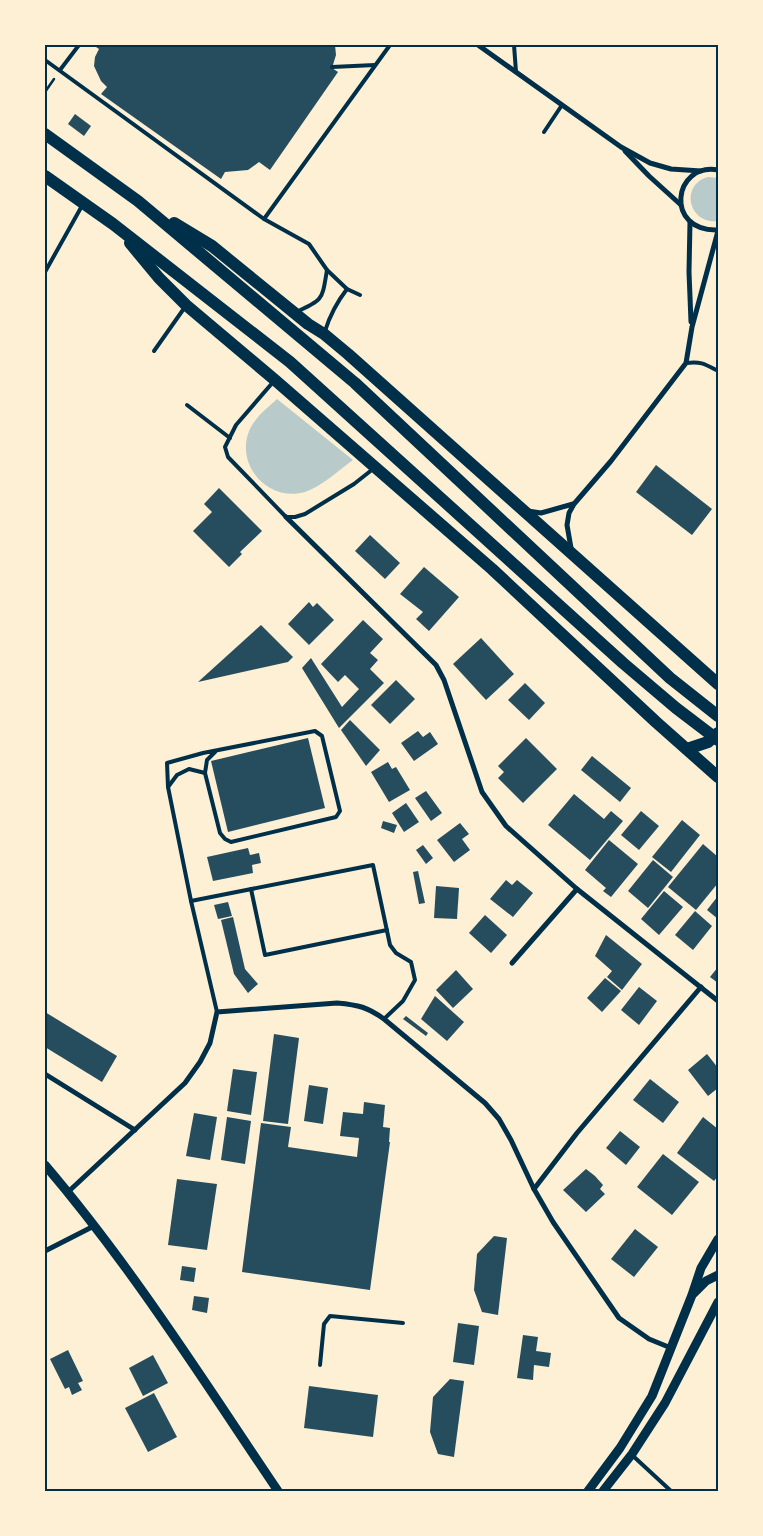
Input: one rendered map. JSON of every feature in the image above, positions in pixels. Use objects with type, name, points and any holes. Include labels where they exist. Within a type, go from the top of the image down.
[{"type":"highway","points":[[45,134],[138,201],[355,383],[670,678],[718,716]]},
{"type":"highway","points":[[45,176],[113,224],[290,362],[630,670],[718,740]]},
{"type":"highway","points":[[138,201],[212,246],[294,313],[324,334],[718,684]]},
{"type":"highway","points":[[113,224],[159,278],[186,305],[492,569],[656,722],[718,777]]},
{"type":"highway","points":[[687,749],[708,742],[718,733]]},
{"type":"street","points":[[478,45],[621,147],[650,163],[671,169],[718,170]]},
{"type":"street","points":[[621,147],[648,176],[681,205]]},
{"type":"street","points":[[573,555],[567,525],[569,513],[574,504],[611,461],[686,363],[692,327],[718,230],[708,231],[698,228],[684,214],[681,205],[683,188],[687,181],[701,171]]},
{"type":"street","points":[[690,222],[689,272],[692,327]]},
{"type":"street","points":[[522,510],[541,513],[574,504]]},
{"type":"street","points":[[286,517],[436,665],[444,680],[482,792],[506,826],[577,889],[718,1001]]},
{"type":"street","points":[[512,963],[577,889]]},
{"type":"street","points":[[534,1189],[577,1133],[701,987]]},
{"type":"street","points":[[68,1192],[185,1082],[200,1062],[210,1042],[217,1012],[353,1004],[370,1009],[485,1103],[499,1119],[511,1140],[552,1222],[620,1318],[649,1338],[671,1348]]},
{"type":"street","points":[[45,1074],[135,1130]]},
{"type":"street","points":[[45,1166],[94,1226],[198,1371],[278,1491]]},
{"type":"street","points":[[45,1251],[94,1226]]},
{"type":"street","points":[[588,1491],[620,1448],[652,1396],[701,1268],[718,1239]]},
{"type":"street","points":[[692,1295],[706,1281],[718,1275]]},
{"type":"street","points":[[603,1491],[632,1454],[666,1403],[718,1302]]},
{"type":"street","points":[[709,1318],[718,1314]]},
{"type":"lane","points":[[60,70],[79,45]]},
{"type":"lane","points":[[264,219],[390,45]]},
{"type":"lane","points":[[514,45],[516,72]]},
{"type":"lane","points":[[45,60],[264,219],[309,244],[327,270],[347,289],[360,296]]},
{"type":"lane","points":[[332,67],[375,65]]},
{"type":"lane","points":[[544,132],[562,105]]},
{"type":"lane","points":[[45,272],[84,204]]},
{"type":"lane","points":[[294,313],[315,303],[320,298],[327,270]]},
{"type":"lane","points":[[324,334],[328,319],[347,289]]},
{"type":"lane","points":[[154,351],[186,305]]},
{"type":"lane","points":[[686,363],[703,363],[718,371]]},
{"type":"lane","points":[[275,380],[236,425],[225,447],[228,456],[286,517],[305,514],[354,484],[375,467]]},
{"type":"lane","points":[[188,405],[230,438]]},
{"type":"lane","points":[[216,751],[207,760],[205,773],[220,833],[224,839],[231,842],[336,817],[340,811],[322,736],[315,731],[216,751],[167,763],[168,787],[191,901],[217,1012]]},
{"type":"lane","points":[[168,787],[177,775],[189,768],[205,773]]},
{"type":"lane","points":[[191,901],[374,865],[390,945],[396,953],[411,962],[415,980],[403,1001],[384,1020]]},
{"type":"lane","points":[[252,889],[265,955],[387,930]]},
{"type":"lane","points":[[320,1365],[324,1324],[330,1316],[403,1323]]},
{"type":"lane","points":[[632,1454],[671,1491]]},
{"type":"path","points":[[45,92],[60,70]]},
{"type":"shaded area","points":[[708,177],[718,178],[718,221],[708,221],[700,217],[694,211],[691,203],[693,188],[699,181]]},
{"type":"shaded area","points":[[277,399],[353,460],[324,482],[305,492],[292,494],[280,492],[260,480],[252,470],[247,459],[248,434],[256,419]]},
{"type":"building","points":[[93,45],[335,45],[336,55],[332,68],[338,72],[270,170],[259,162],[248,170],[225,172],[221,179],[101,94],[107,87],[101,81],[94,66],[95,57],[99,49]]},
{"type":"building","points":[[75,114],[91,126],[84,136],[68,124]]},
{"type":"building","points":[[656,465],[712,509],[692,535],[636,492]]},
{"type":"building","points":[[219,488],[262,531],[240,552],[242,554],[229,567],[193,531],[212,512],[204,504]]},
{"type":"building","points":[[370,535],[400,563],[385,579],[355,551]]},
{"type":"building","points":[[424,567],[459,597],[429,631],[416,619],[423,612],[400,594]]},
{"type":"building","points":[[309,602],[313,607],[317,603],[334,620],[309,645],[288,624]]},
{"type":"building","points":[[363,620],[383,639],[370,653],[378,660],[370,669],[384,683],[339,728],[302,668],[311,658],[342,707],[359,689],[345,675],[338,682],[321,664]]},
{"type":"building","points":[[261,625],[293,657],[288,662],[198,682]]},
{"type":"building","points":[[481,638],[514,674],[486,700],[453,664]]},
{"type":"building","points":[[396,680],[415,699],[390,724],[371,705]]},
{"type":"building","points":[[525,683],[545,703],[529,720],[508,700]]},
{"type":"building","points":[[350,720],[380,750],[366,766],[341,730]]},
{"type":"building","points":[[418,731],[423,737],[430,732],[438,744],[414,761],[401,743]]},
{"type":"building","points":[[308,738],[325,808],[228,832],[211,761]]},
{"type":"building","points":[[526,738],[557,769],[523,803],[498,778],[504,772],[498,766]]},
{"type":"building","points":[[592,756],[631,788],[620,802],[581,770]]},
{"type":"building","points":[[388,762],[392,769],[396,767],[410,790],[389,802],[371,772]]},
{"type":"building","points":[[426,791],[442,813],[431,821],[415,798]]},
{"type":"building","points":[[574,794],[604,819],[611,811],[623,821],[590,860],[548,825]]},
{"type":"building","points":[[406,803],[419,822],[404,832],[392,813]]},
{"type":"building","points":[[641,811],[659,826],[639,850],[621,835]]},
{"type":"building","points":[[682,820],[700,835],[671,872],[652,857]]},
{"type":"building","points":[[383,821],[397,825],[394,833],[381,828]]},
{"type":"building","points":[[460,823],[469,834],[462,839],[470,850],[454,862],[437,840]]},
{"type":"building","points":[[609,840],[638,864],[611,897],[603,891],[606,888],[585,870]]},
{"type":"building","points":[[703,844],[718,857],[718,883],[696,910],[668,887]]},
{"type":"building","points":[[423,845],[433,858],[426,864],[416,850]]},
{"type":"building","points":[[248,848],[250,855],[259,853],[261,863],[252,865],[253,873],[213,881],[207,857]]},
{"type":"building","points":[[653,860],[673,877],[648,908],[628,891]]},
{"type":"building","points":[[418,871],[425,903],[419,904],[413,872]]},
{"type":"building","points":[[506,880],[512,885],[517,880],[533,893],[513,917],[490,899]]},
{"type":"building","points":[[436,886],[459,888],[457,919],[434,918]]},
{"type":"building","points":[[664,891],[683,907],[659,935],[641,919]]},
{"type":"building","points":[[718,896],[718,919],[707,910]]},
{"type":"building","points":[[228,902],[232,916],[218,919],[214,905]]},
{"type":"building","points":[[695,911],[712,926],[693,950],[675,935]]},
{"type":"building","points":[[485,915],[507,935],[491,953],[469,933]]},
{"type":"building","points":[[233,917],[245,969],[258,984],[248,993],[234,974],[221,920]]},
{"type":"building","points":[[606,935],[642,964],[622,990],[607,977],[612,971],[595,956]]},
{"type":"building","points":[[718,967],[718,983],[710,977]]},
{"type":"building","points":[[456,970],[473,989],[453,1008],[436,990]]},
{"type":"building","points":[[605,978],[621,991],[602,1012],[587,998]]},
{"type":"building","points":[[639,987],[657,1001],[639,1025],[621,1010]]},
{"type":"building","points":[[435,996],[464,1022],[447,1041],[421,1019]]},
{"type":"building","points":[[45,1012],[117,1056],[102,1082],[45,1047]]},
{"type":"building","points":[[406,1016],[428,1033],[426,1036],[403,1019]]},
{"type":"building","points":[[274,1034],[299,1038],[288,1124],[263,1121]]},
{"type":"building","points":[[707,1054],[718,1068],[718,1088],[708,1096],[688,1070]]},
{"type":"building","points":[[233,1069],[257,1072],[251,1115],[227,1111]]},
{"type":"building","points":[[650,1079],[679,1102],[663,1123],[633,1100]]},
{"type":"building","points":[[309,1085],[328,1088],[323,1124],[304,1121]]},
{"type":"building","points":[[364,1102],[385,1105],[383,1127],[390,1128],[390,1142],[370,1290],[242,1272],[261,1123],[291,1127],[288,1147],[357,1157],[359,1138],[340,1136],[343,1112],[363,1114]]},
{"type":"building","points":[[194,1113],[217,1117],[210,1160],[186,1156]]},
{"type":"building","points":[[227,1117],[251,1121],[245,1164],[221,1160]]},
{"type":"building","points":[[703,1117],[718,1129],[718,1176],[714,1181],[677,1153]]},
{"type":"building","points":[[620,1131],[640,1147],[626,1165],[606,1148]]},
{"type":"building","points":[[663,1154],[699,1182],[672,1215],[637,1187]]},
{"type":"building","points":[[586,1169],[603,1185],[600,1189],[605,1194],[586,1212],[563,1190]]},
{"type":"building","points":[[177,1179],[217,1184],[207,1250],[168,1245]]},
{"type":"building","points":[[635,1229],[658,1247],[634,1277],[611,1259]]},
{"type":"building","points":[[494,1236],[507,1238],[498,1315],[482,1312],[474,1290],[477,1254]]},
{"type":"building","points":[[182,1266],[196,1268],[194,1282],[180,1280]]},
{"type":"building","points":[[194,1296],[209,1298],[207,1313],[192,1310]]},
{"type":"building","points":[[458,1323],[479,1326],[474,1365],[453,1362]]},
{"type":"building","points":[[523,1335],[538,1337],[536,1351],[551,1353],[549,1367],[534,1365],[533,1380],[517,1378]]},
{"type":"building","points":[[68,1350],[83,1381],[78,1383],[82,1390],[72,1395],[69,1387],[65,1389],[50,1359]]},
{"type":"building","points":[[153,1355],[168,1383],[143,1396],[129,1368]]},
{"type":"building","points":[[450,1379],[464,1381],[454,1457],[438,1454],[430,1432],[433,1397]]},
{"type":"building","points":[[309,1386],[378,1395],[373,1437],[304,1428]]},
{"type":"building","points":[[154,1393],[177,1437],[148,1452],[125,1408]]}]
